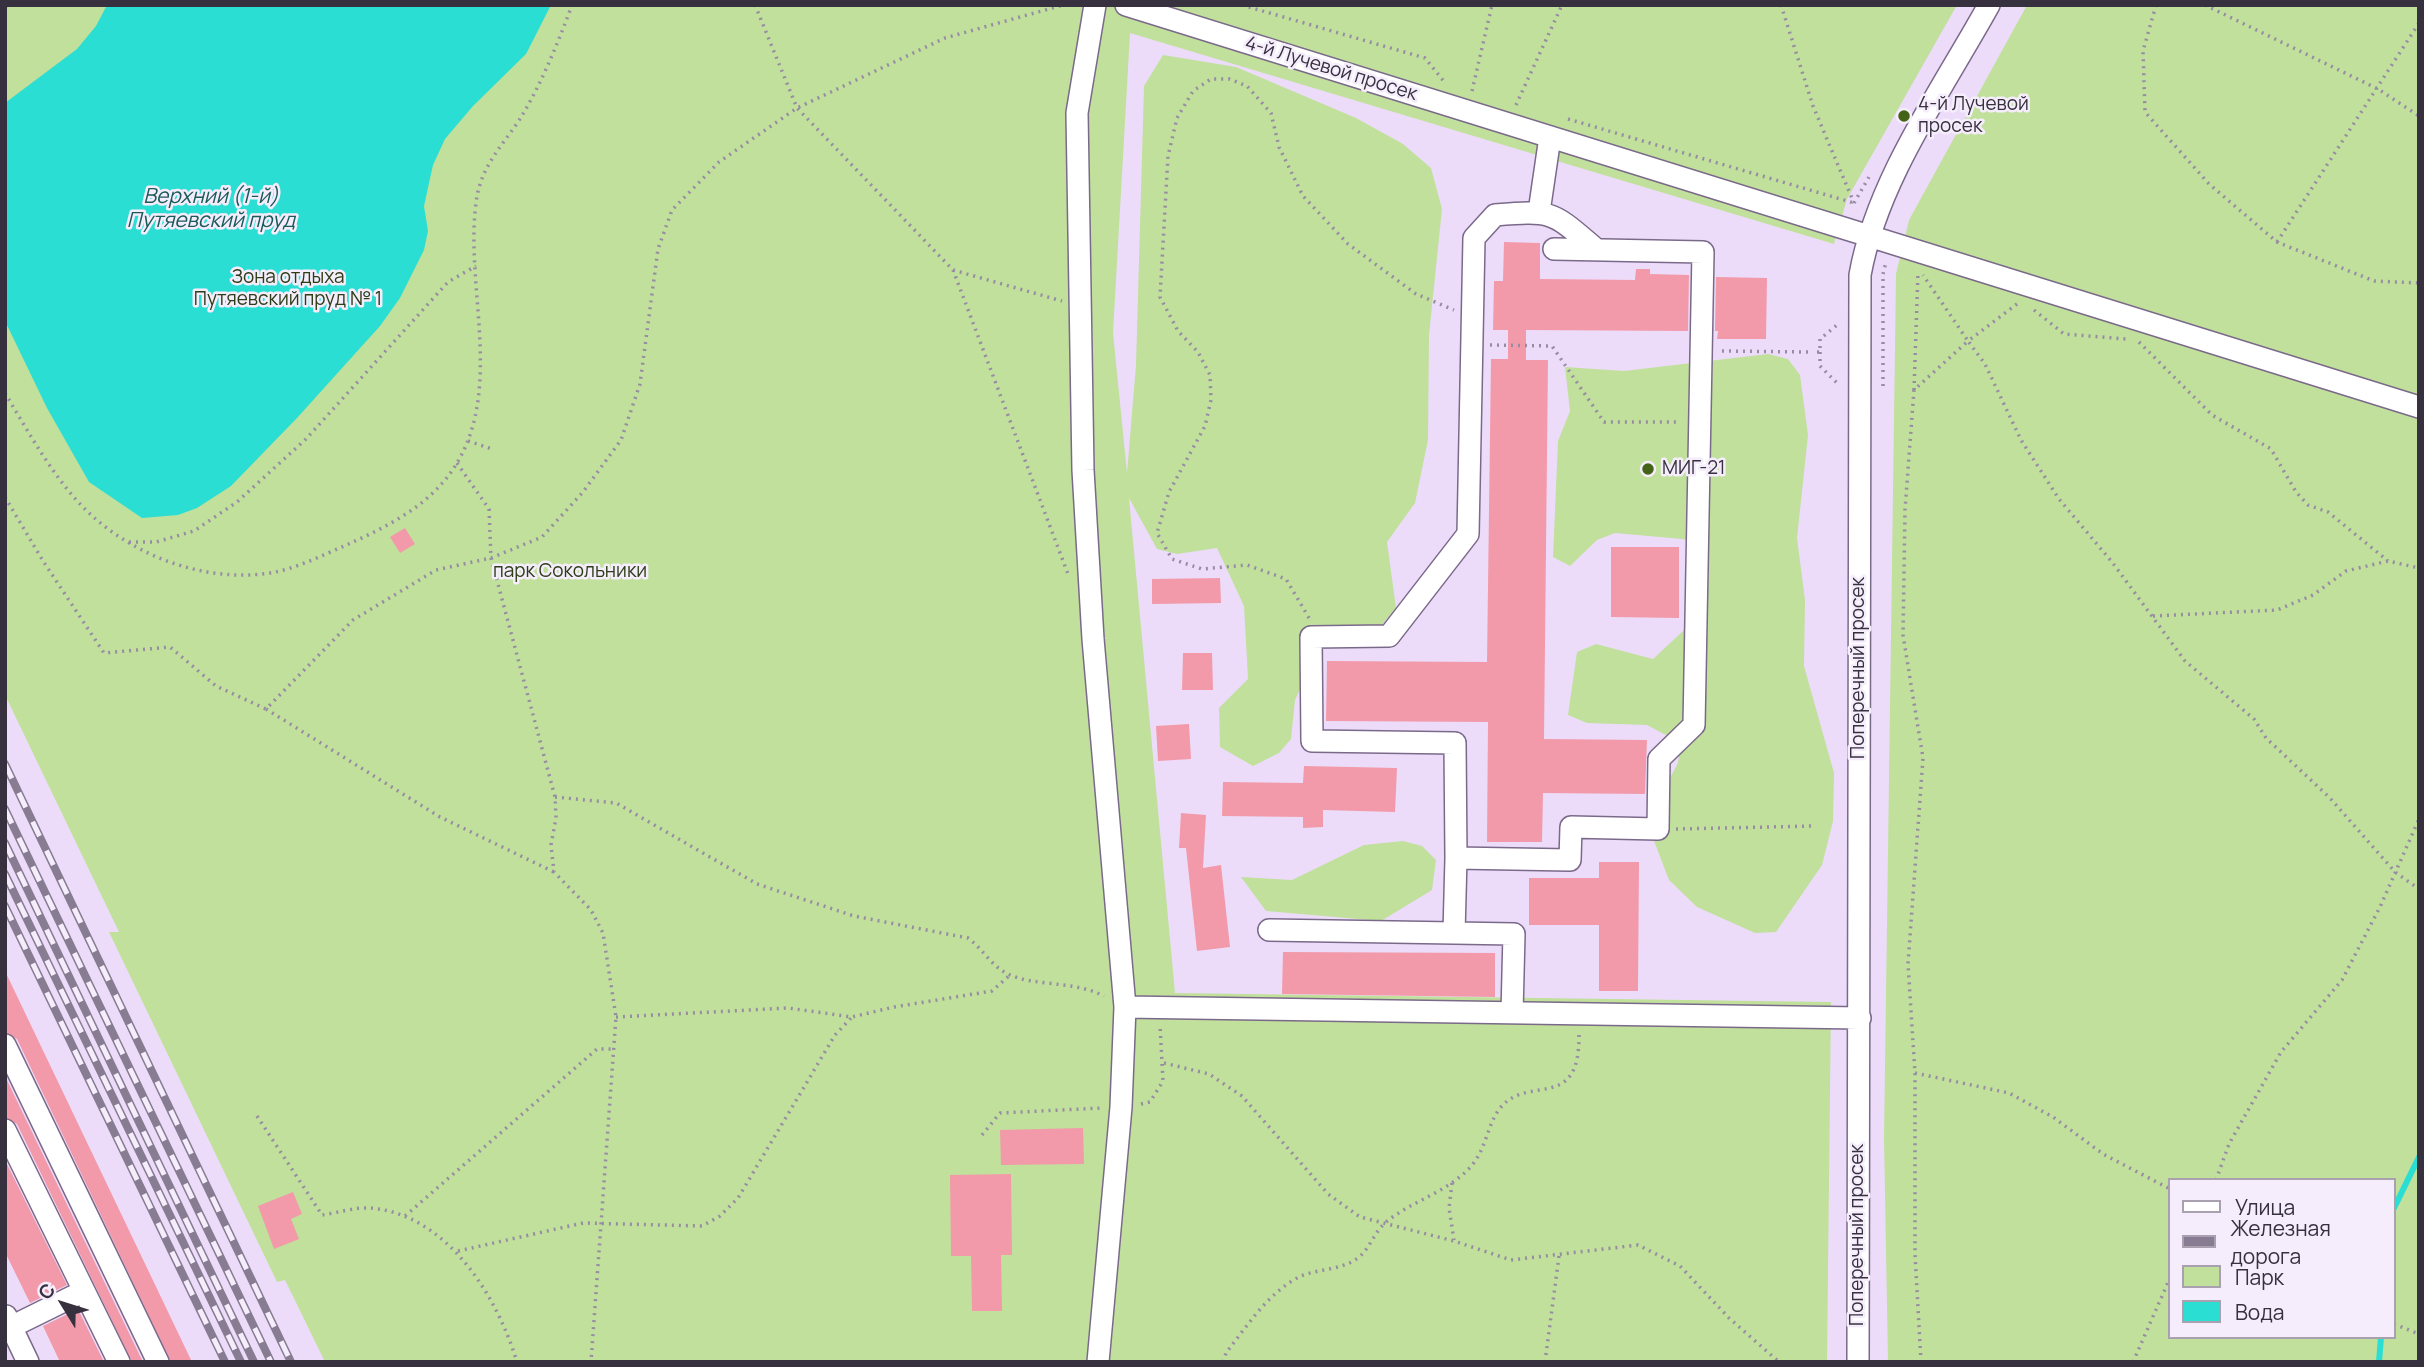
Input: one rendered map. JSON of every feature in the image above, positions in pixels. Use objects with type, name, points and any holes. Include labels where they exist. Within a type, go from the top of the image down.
[{"type":"street","points":[[1095,5],[1077,113],[1083,470],[1092,626],[1125,1007],[1121,1107],[1098,1362]]},
{"type":"street","name":"4-й Лучевой просек","points":[[1126,5],[2419,407]]},
{"type":"street","name":"Поперечный просек","points":[[1858,1362],[1860,275],[1867,236],[1887,188],[1989,5]]},
{"type":"street","points":[[1539,212],[1550,137]]},
{"type":"street","points":[[1454,933],[1455,743],[1312,741],[1311,637],[1389,636],[1468,534],[1474,238],[1495,215],[1539,212],[1557,216],[1597,250]]},
{"type":"street","points":[[1456,858],[1570,860],[1571,827],[1658,829],[1659,760],[1693,725],[1703,252],[1554,249]]},
{"type":"street","points":[[1269,930],[1514,934],[1512,1013]]},
{"type":"street","points":[[1125,1007],[1860,1018]]},
{"type":"street","points":[[5,1045],[158,1362]]},
{"type":"street","points":[[5,1130],[119,1362]]},
{"type":"street","points":[[28,1362],[8,1321],[85,1291]]},
{"type":"path","points":[[5,393],[73,496],[126,541],[177,565],[236,576],[274,572],[383,528],[424,500],[457,463],[468,441],[477,402],[476,201],[486,164],[505,142],[526,109],[572,5]]},
{"type":"path","points":[[755,5],[797,108],[953,270],[1069,575]]},
{"type":"path","points":[[266,709],[353,621],[436,570],[491,558],[542,537],[583,492],[621,440],[640,384],[658,249],[672,211],[719,162],[797,108],[945,38],[1063,5]]},
{"type":"path","points":[[1242,5],[1425,58],[1446,84]]},
{"type":"path","points":[[1472,92],[1492,5]]},
{"type":"path","points":[[1529,108],[1516,104],[1562,5]]},
{"type":"path","points":[[1555,116],[1854,203],[1813,106],[1781,5]]},
{"type":"path","points":[[2156,5],[2143,51],[2145,112],[2209,184],[2277,242],[2374,281],[2419,283]]},
{"type":"path","points":[[2206,5],[2378,89],[2419,116]]},
{"type":"path","points":[[2277,242],[2419,23]]},
{"type":"path","points":[[1311,637],[1310,621],[1286,579],[1247,565],[1202,569],[1172,559],[1157,533],[1169,492],[1205,426],[1211,400],[1210,374],[1198,352],[1178,331],[1160,298],[1168,156],[1177,118],[1193,91],[1211,79],[1229,79],[1247,86],[1271,113],[1279,147],[1303,196],[1348,244],[1416,294],[1473,317]]},
{"type":"path","points":[[1882,386],[1883,274],[1891,243]]},
{"type":"path","points":[[126,541],[142,543],[175,538],[194,531],[237,502],[306,439],[448,282],[476,266]]},
{"type":"path","points":[[1921,1362],[1915,1254],[1915,1073],[1908,964],[1923,758],[1903,635],[1905,510],[1914,390],[1918,267],[1985,364],[2021,440],[2059,499],[2153,616],[2185,662],[2254,719],[2266,738],[2330,798],[2395,872],[2419,889]]},
{"type":"path","points":[[953,270],[1080,306]]},
{"type":"path","points":[[1914,390],[1968,341],[2022,300]]},
{"type":"path","points":[[1837,325],[1820,339],[1819,352],[1820,366],[1838,384]]},
{"type":"path","points":[[2136,339],[2212,415],[2271,449],[2296,492],[2308,505],[2328,512],[2388,561]]},
{"type":"path","points":[[1472,345],[1552,346],[1604,422],[1700,422]]},
{"type":"path","points":[[1702,351],[1808,352]]},
{"type":"path","points":[[468,441],[492,449]]},
{"type":"path","points":[[457,463],[489,509],[491,558],[555,797],[556,818],[551,845],[554,872]]},
{"type":"path","points":[[5,497],[43,561],[104,653],[170,647],[216,686],[266,709],[440,817],[554,872],[592,910],[603,933],[616,1017],[591,1362]]},
{"type":"path","points":[[2153,616],[2277,610],[2314,595],[2346,571],[2388,561],[2419,568]]},
{"type":"path","points":[[555,797],[616,803],[757,884],[854,916],[968,937],[983,950],[991,963],[1010,975],[1086,987],[1125,1007]]},
{"type":"path","points":[[2217,1178],[2229,1144],[2281,1052],[2342,980],[2419,819]]},
{"type":"path","points":[[1658,829],[1814,826]]},
{"type":"path","points":[[616,1017],[788,1008],[852,1017],[894,1007],[992,991],[1010,975]]},
{"type":"path","points":[[982,1135],[1000,1113],[1121,1107],[1150,1102],[1163,1081],[1164,1063],[1158,1008]]},
{"type":"path","points":[[1223,1362],[1239,1336],[1281,1288],[1311,1272],[1339,1268],[1360,1257],[1385,1223],[1452,1183],[1472,1164],[1487,1142],[1500,1108],[1514,1095],[1551,1090],[1566,1080],[1580,1051],[1579,1014]]},
{"type":"path","points":[[458,1251],[583,1223],[702,1226],[720,1216],[738,1198],[835,1035],[852,1017]]},
{"type":"path","points":[[405,1216],[597,1049],[613,1049]]},
{"type":"path","points":[[1164,1063],[1209,1074],[1242,1096],[1328,1194],[1360,1217],[1454,1241],[1511,1260],[1638,1245],[1680,1266],[1729,1318],[1779,1362]]},
{"type":"path","points":[[1915,1073],[2009,1093],[2053,1117],[2103,1154],[2168,1188]]},
{"type":"path","points":[[257,1116],[323,1215],[369,1208],[405,1216],[458,1251],[508,1330],[517,1362]]},
{"type":"path","points":[[1452,1183],[1449,1208],[1454,1241]]},
{"type":"path","points":[[1545,1362],[1559,1256]]},
{"type":"path","points":[[2133,1362],[2168,1283]]},
{"type":"path","points":[[2396,1325],[2419,1334]]},
{"type":"green space","name":"парк Сокольники","points":[[5,5],[1957,5],[1847,199],[1834,244],[1130,33],[1113,333],[1127,473],[1136,365],[1144,86],[1163,55],[1236,67],[1356,118],[1403,144],[1431,168],[1442,209],[1429,335],[1428,440],[1415,503],[1387,542],[1396,608],[1379,628],[1329,627],[1295,700],[1291,739],[1279,753],[1253,766],[1220,747],[1219,708],[1248,679],[1244,606],[1217,548],[1177,554],[1157,549],[1129,498],[1175,993],[1831,1002],[1827,1362],[325,1362],[285,1280],[277,1282],[109,932],[119,932],[5,695]]},
{"type":"green space","points":[[2027,5],[2419,5],[2419,1362],[1888,1362],[1884,1138],[1896,274],[1909,220]]},
{"type":"green space","points":[[1768,354],[1788,359],[1800,375],[1808,435],[1797,538],[1805,600],[1804,666],[1834,773],[1833,821],[1822,865],[1776,932],[1755,933],[1697,907],[1669,880],[1654,841],[1659,798],[1678,763],[1681,743],[1647,725],[1587,723],[1568,715],[1577,652],[1596,644],[1653,659],[1683,631],[1709,574],[1707,555],[1693,540],[1615,533],[1597,540],[1570,566],[1553,557],[1558,441],[1570,411],[1565,367],[1624,371]]},
{"type":"green space","points":[[1403,841],[1422,846],[1436,860],[1432,890],[1381,921],[1266,911],[1241,877],[1292,880],[1364,845]]},
{"type":"water","name":"Верхний (1-й) Путяевский пруд","points":[[107,5],[551,5],[526,54],[473,106],[445,139],[433,165],[424,206],[428,231],[424,250],[400,298],[380,326],[231,486],[197,508],[178,515],[142,518],[89,482],[47,408],[5,321],[5,103],[77,49],[96,26]]},
{"type":"building","points":[[1504,242],[1540,243],[1540,279],[1635,280],[1636,269],[1650,269],[1650,274],[1689,275],[1688,331],[1526,330],[1526,360],[1548,360],[1544,739],[1647,740],[1645,794],[1543,793],[1542,842],[1487,842],[1488,722],[1326,721],[1327,661],[1487,662],[1491,359],[1508,359],[1508,330],[1493,330],[1494,281],[1503,281]]},
{"type":"building","points":[[1716,277],[1767,278],[1766,339],[1717,339]]},
{"type":"building","points":[[405,528],[415,544],[400,553],[390,537]]},
{"type":"building","points":[[1611,547],[1679,547],[1679,618],[1611,617]]},
{"type":"building","points":[[1220,578],[1221,603],[1152,604],[1152,579]]},
{"type":"building","points":[[1183,653],[1212,653],[1213,690],[1182,690]]},
{"type":"building","points":[[1189,724],[1191,759],[1158,761],[1156,726]]},
{"type":"building","points":[[1304,766],[1397,768],[1395,812],[1323,810],[1323,827],[1303,828],[1303,817],[1222,816],[1223,782],[1303,783]]},
{"type":"building","points":[[1181,813],[1206,815],[1203,868],[1221,865],[1230,947],[1197,951],[1186,848],[1179,848]]},
{"type":"building","points":[[1599,862],[1639,862],[1638,991],[1599,991],[1599,925],[1529,925],[1529,878],[1599,878]]},
{"type":"building","points":[[1283,952],[1495,953],[1495,997],[1282,994]]},
{"type":"building","points":[[5,971],[192,1362],[171,1362],[17,1039],[5,1032]]},
{"type":"building","points":[[5,1076],[143,1362],[132,1362],[17,1124],[5,1117]]},
{"type":"building","points":[[1083,1128],[1084,1164],[1001,1165],[1000,1130]]},
{"type":"building","points":[[5,1160],[67,1285],[30,1303],[5,1252]]},
{"type":"building","points":[[1011,1174],[1012,1255],[1001,1255],[1002,1311],[972,1311],[971,1256],[951,1256],[950,1175]]},
{"type":"building","points":[[293,1192],[302,1214],[291,1219],[299,1239],[274,1249],[258,1206]]},
{"type":"building","points":[[78,1309],[104,1362],[60,1362],[43,1326]]},
{"type":"waterway","points":[[2396,1204],[2419,1157]]},
{"type":"waterway","points":[[2379,1362],[2381,1339]]},
{"type":"railway","points":[[5,764],[291,1362]]},
{"type":"railway","points":[[5,809],[271,1362]]},
{"type":"railway","points":[[5,843],[254,1362]]},
{"type":"railway","points":[[5,874],[241,1362]]},
{"type":"railway","points":[[5,906],[225,1362]]},
{"type":"place","name":"4-й Лучевой просек","points":[[1904,116]]},
{"type":"place","name":"МИГ-21","points":[[1648,469]]},
{"type":"park label","name":"Зона отдыха Путяевский пруд № 1","points":[[288,289]]}]
